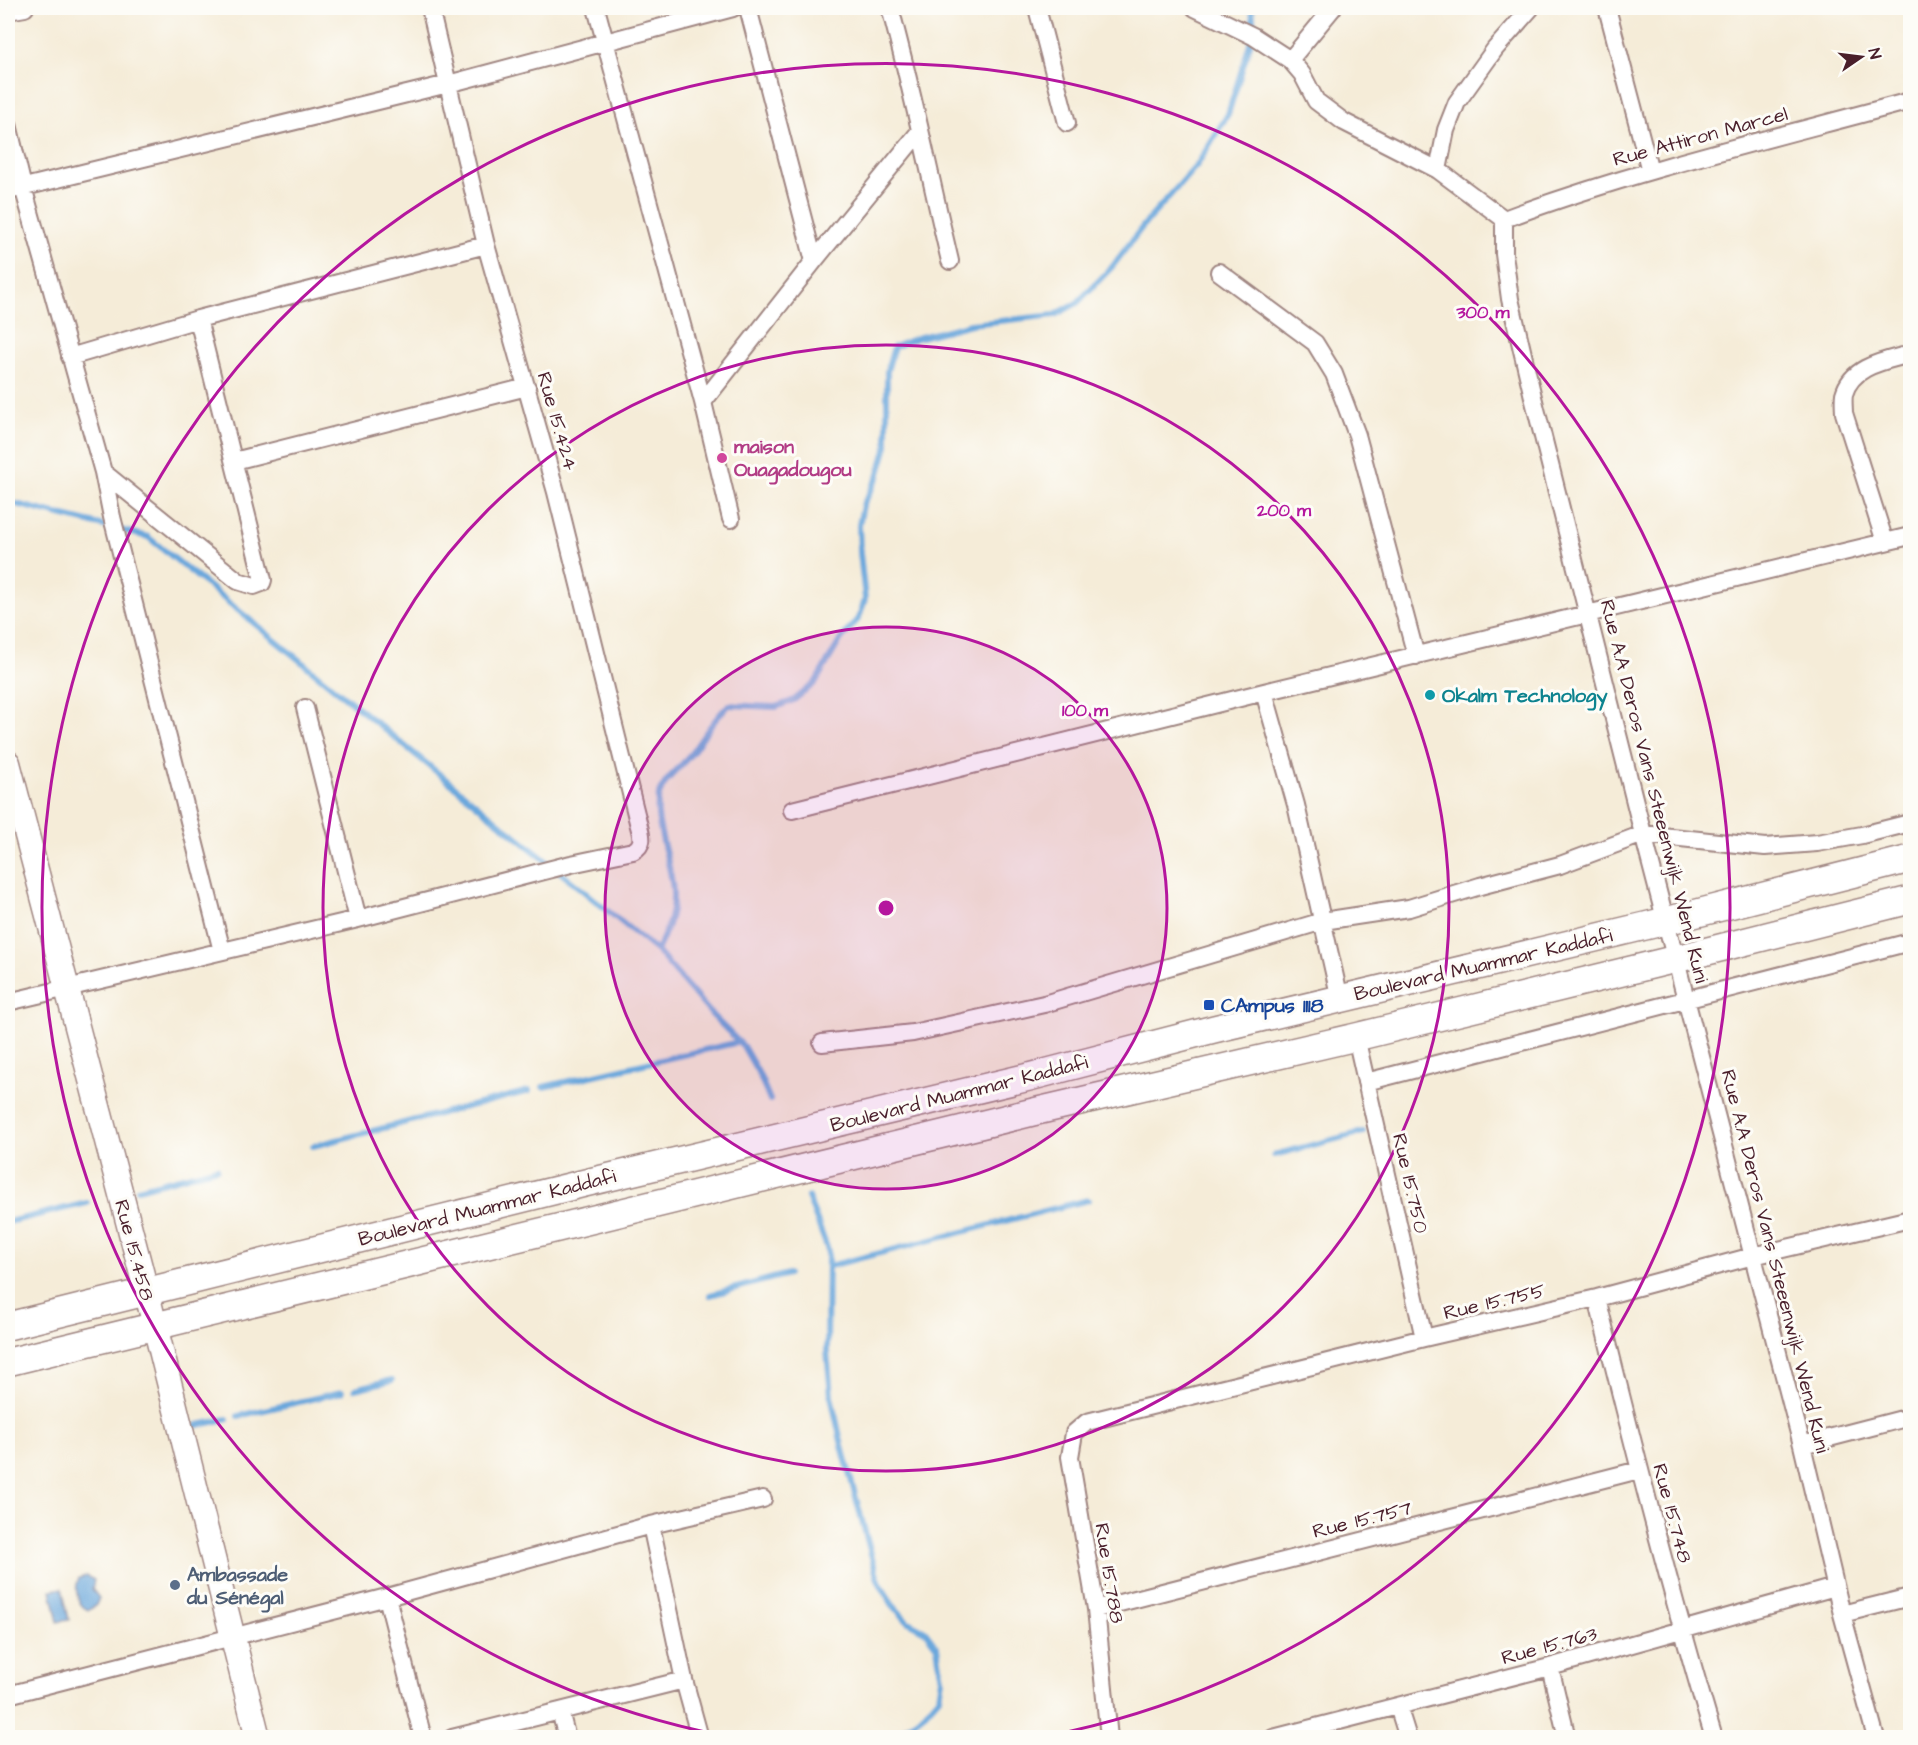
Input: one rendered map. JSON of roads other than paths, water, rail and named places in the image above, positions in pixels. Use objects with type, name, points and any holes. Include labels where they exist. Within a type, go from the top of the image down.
[{"type":"main road","name":"Rue 15.458","points":[[8,764],[146,1290],[258,1737]]},
{"type":"main road","name":"Boulevard Muammar Kaddafi","points":[[8,1326],[146,1290],[1029,1077],[1911,859]]},
{"type":"main road","name":"Boulevard Muammar Kaddafi","points":[[8,1362],[1033,1112],[1356,1037],[1911,900]]},
{"type":"street","points":[[8,11],[25,8]]},
{"type":"street","name":"Rue 15.424","points":[[358,919],[640,847],[641,834],[612,709],[527,387],[486,245],[429,8]]},
{"type":"street","points":[[596,8],[703,402],[731,519]]},
{"type":"street","points":[[15,189],[448,84],[733,8]]},
{"type":"street","points":[[748,8],[814,261]]},
{"type":"street","points":[[891,8],[914,97],[950,261]]},
{"type":"street","points":[[1037,8],[1067,123]]},
{"type":"street","points":[[1196,8],[1253,36],[1290,60],[1302,74],[1317,101],[1344,122],[1438,170],[1504,219]]},
{"type":"street","points":[[1290,60],[1333,8]]},
{"type":"street","points":[[1438,170],[1446,130],[1457,102],[1495,49],[1531,8]]},
{"type":"street","points":[[1607,8],[1650,171]]},
{"type":"street","name":"Rue Attiron Marcel","points":[[1504,219],[1568,196],[1650,171],[1911,101]]},
{"type":"street","points":[[8,124],[15,189],[70,357],[103,472],[112,517],[222,951]]},
{"type":"street","points":[[703,402],[920,131]]},
{"type":"street","name":"Rue A.A Deros Vans Steeenwijk Wend Kuni","points":[[1504,219],[1504,254],[1510,299],[1643,834],[1802,1445],[1835,1587],[1876,1737]]},
{"type":"street","points":[[70,357],[198,319],[486,245]]},
{"type":"street","points":[[1219,272],[1315,343],[1334,374],[1357,435],[1416,656]]},
{"type":"street","points":[[103,472],[237,581],[251,586],[258,586],[262,583],[198,319]]},
{"type":"street","points":[[1884,542],[1844,413],[1844,395],[1853,378],[1871,364],[1911,354]]},
{"type":"street","points":[[234,461],[527,387]]},
{"type":"street","points":[[792,810],[1587,612],[1911,536]]},
{"type":"street","points":[[1264,692],[1296,805],[1340,999]]},
{"type":"street","points":[[8,1002],[358,919],[305,708]]},
{"type":"street","points":[[822,1043],[913,1033],[1044,1004],[1323,921],[1408,908],[1560,865],[1643,834],[1764,847],[1817,843],[1862,836],[1911,823]]},
{"type":"street","points":[[1366,1082],[1911,942]]},
{"type":"street","name":"Rue 15.750","points":[[1356,1037],[1424,1338]]},
{"type":"street","name":"Rue 15.755","points":[[1087,1422],[1424,1338],[1597,1298],[1753,1256],[1911,1219]]},
{"type":"street","name":"Rue 15.748","points":[[1597,1298],[1639,1470],[1714,1737]]},
{"type":"street","points":[[1802,1445],[1911,1417]]},
{"type":"street","name":"Rue 15.788","points":[[1087,1422],[1074,1433],[1070,1457],[1096,1610],[1108,1737]]},
{"type":"street","name":"Rue 15.757","points":[[1096,1610],[1639,1470]]},
{"type":"street","points":[[8,1695],[651,1526],[763,1499]]},
{"type":"street","points":[[651,1526],[684,1680],[700,1737]]},
{"type":"street","name":"Rue 15.763","points":[[1273,1737],[1550,1667],[1835,1587]]},
{"type":"street","points":[[387,1597],[423,1737]]},
{"type":"street","points":[[1842,1614],[1911,1597]]},
{"type":"street","points":[[1550,1667],[1567,1737]]},
{"type":"street","points":[[452,1737],[684,1680]]},
{"type":"street","points":[[1398,1706],[1408,1737]]},
{"type":"street","points":[[560,1711],[567,1737]]},
{"type":"water","points":[[86,1576],[94,1580],[92,1589],[99,1598],[96,1605],[89,1610],[79,1601],[77,1592],[79,1578]]},
{"type":"water","points":[[62,1588],[69,1620],[58,1622],[51,1590]]},
{"type":"waterway","points":[[657,951],[668,924],[673,901],[670,870],[658,817],[661,789],[729,705],[776,707],[794,700],[815,683],[841,639],[859,618],[865,599],[859,525],[863,505],[878,477],[887,446],[887,371],[894,347],[917,338],[971,324],[1055,315],[1077,303],[1112,267],[1143,226],[1197,165],[1228,114],[1254,31],[1252,8]]},
{"type":"waterway","points":[[8,502],[148,537],[657,951],[713,1016],[743,1046],[770,1100]]},
{"type":"waterway","points":[[543,1087],[739,1042]]},
{"type":"waterway","points":[[313,1146],[529,1091]]},
{"type":"waterway","points":[[1274,1155],[1363,1132]]},
{"type":"waterway","points":[[138,1189],[217,1168]]},
{"type":"waterway","points":[[808,1197],[828,1250],[827,1350],[831,1396],[878,1580],[892,1604],[908,1622],[925,1631],[937,1647],[942,1679],[939,1697],[925,1713],[893,1738]]},
{"type":"waterway","points":[[829,1266],[1088,1200]]},
{"type":"waterway","points":[[8,1222],[87,1203]]},
{"type":"waterway","points":[[710,1295],[788,1274]]},
{"type":"waterway","points":[[355,1389],[392,1380]]},
{"type":"waterway","points":[[238,1416],[342,1392]]},
{"type":"waterway","points":[[194,1426],[227,1419]]},
{"type":"place","name":"maison Ouagadougou","points":[[722,458]]},
{"type":"place","name":"Okalm Technology","points":[[1430,695]]},
{"type":"place","name":"CAmpus 1118","points":[[1209,1005]]},
{"type":"place","name":"Ambassade du Sénégal","points":[[175,1585]]}]
